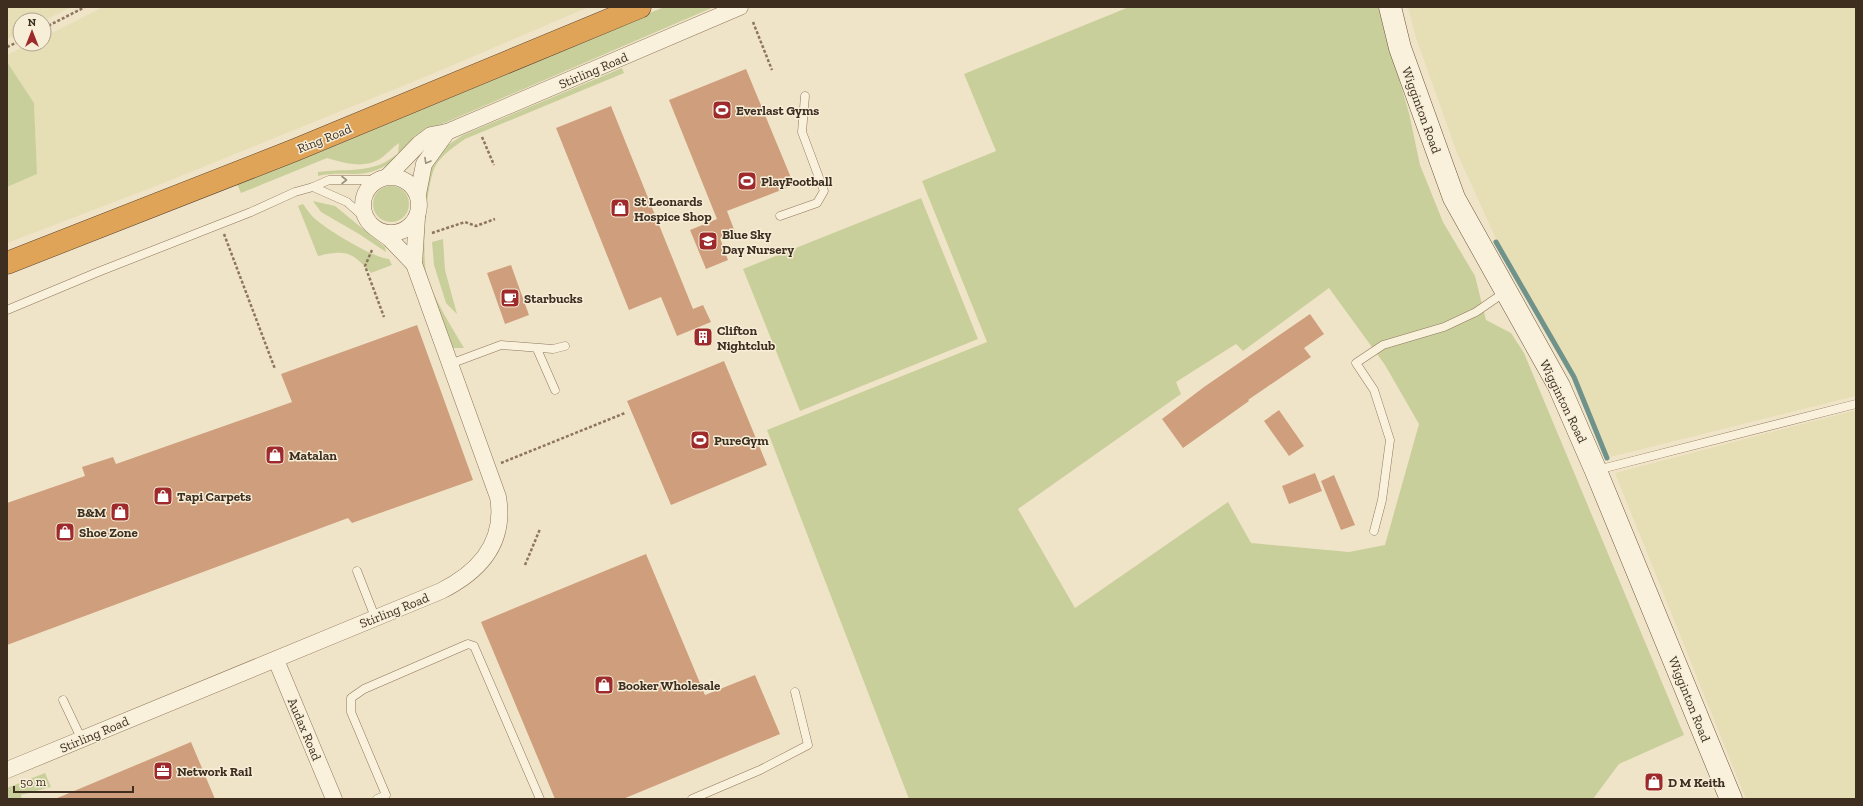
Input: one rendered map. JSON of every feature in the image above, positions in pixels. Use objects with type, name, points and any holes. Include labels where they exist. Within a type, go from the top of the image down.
[{"type":"highway","name":"Ring Road","points":[[7,263],[295,150],[640,7]]},
{"type":"main road","name":"Wigginton Road","points":[[1390,7],[1400,48],[1454,198],[1559,386],[1596,470],[1731,799]]},
{"type":"street","name":"Stirling Road","points":[[382,178],[418,144],[431,135],[447,132],[740,7]]},
{"type":"street","points":[[418,194],[413,186],[406,180],[397,177],[382,178],[366,190],[363,212],[366,219],[379,231],[387,233],[404,230],[417,217],[419,210],[418,194],[424,164],[447,132]]},
{"type":"street","name":"Stirling Road","points":[[7,770],[441,591],[470,574],[488,554],[498,532],[500,511],[498,497],[414,264],[417,217]]},
{"type":"street","name":"Stirling Road","points":[[379,231],[390,239],[414,264]]},
{"type":"street","name":"Audax Road","points":[[276,660],[334,799]]},
{"type":"lane","points":[[780,216],[817,203],[824,191],[802,132],[805,96]]},
{"type":"lane","points":[[7,310],[295,192],[329,180],[382,178]]},
{"type":"lane","points":[[312,187],[347,202],[366,219]]},
{"type":"lane","points":[[1374,531],[1382,500],[1390,440],[1374,390],[1356,363],[1383,345],[1444,327],[1476,312],[1506,291]]},
{"type":"lane","points":[[450,364],[501,345],[537,349],[553,349],[565,346]]},
{"type":"lane","points":[[537,349],[555,390]]},
{"type":"lane","points":[[1596,470],[1856,404]]},
{"type":"lane","points":[[358,571],[375,617]]},
{"type":"lane","points":[[377,799],[387,797],[351,712],[351,698],[364,689],[468,644],[474,646],[540,799]]},
{"type":"lane","points":[[692,799],[760,770],[808,745],[796,692]]},
{"type":"lane","points":[[63,700],[82,740]]},
{"type":"path","points":[[52,24],[85,7]]},
{"type":"path","points":[[753,22],[772,70]]},
{"type":"path","points":[[482,137],[494,166]]},
{"type":"path","points":[[429,234],[465,222],[476,226],[495,219]]},
{"type":"path","points":[[220,224],[275,369]]},
{"type":"path","points":[[372,250],[365,266],[384,317]]},
{"type":"path","points":[[501,463],[625,413]]},
{"type":"path","points":[[525,565],[540,529]]},
{"type":"shaded area","points":[[7,7],[71,7],[52,17],[52,12],[12,12],[12,37],[7,39]]},
{"type":"shaded area","points":[[103,7],[589,7],[427,76],[156,186],[7,243],[7,187],[37,174],[34,103],[7,62],[7,55],[13,52],[52,52],[52,33]]},
{"type":"shaded area","points":[[1408,7],[1856,7],[1856,396],[1610,457],[1576,377],[1496,239],[1457,153],[1416,38]]},
{"type":"shaded area","points":[[1856,410],[1856,799],[1746,799],[1615,473]]},
{"type":"green space","points":[[664,7],[714,7],[426,131],[394,160],[386,166],[376,170],[366,173],[318,176],[318,172],[362,169],[379,165],[398,154],[399,143],[380,159],[367,164],[340,162],[327,158],[241,193],[237,184]]},
{"type":"green space","points":[[1129,7],[1378,7],[1409,113],[1420,165],[1443,222],[1475,276],[1486,320],[1511,333],[1524,353],[1684,735],[1619,764],[1593,799],[909,799],[767,430],[987,342],[922,181],[996,151],[964,74]],"holes":[[[1329,288],[1385,365],[1419,424],[1385,545],[1349,552],[1251,543],[1228,502],[1075,608],[1018,509],[1181,394],[1176,382],[1236,344],[1243,351]]]},
{"type":"green space","points":[[7,62],[34,103],[37,174],[7,187]]},
{"type":"green space","points":[[622,68],[624,73],[465,139],[453,147],[436,165],[427,201],[424,249],[425,262],[429,281],[442,311],[464,348],[453,348],[447,340],[426,281],[422,262],[422,201],[427,173],[434,158],[449,144],[463,135]]},
{"type":"green space","points":[[395,186],[404,191],[408,197],[408,211],[404,217],[395,222],[387,222],[378,217],[374,211],[373,200],[378,191],[384,187]]},
{"type":"green space","points":[[921,198],[978,339],[800,411],[743,269]]},
{"type":"green space","points":[[313,201],[335,206],[385,247],[386,252],[321,212]]},
{"type":"green space","points":[[303,204],[313,217],[327,228],[372,254],[389,259],[392,265],[371,273],[358,260],[348,254],[335,253],[318,256],[298,206]]},
{"type":"green space","points":[[443,239],[445,270],[457,314],[446,303],[434,265],[432,242]]},
{"type":"green space","points":[[45,773],[51,787],[21,795],[22,799],[7,799],[7,788]]},
{"type":"building","points":[[746,69],[794,185],[727,211],[735,232],[720,238],[728,260],[706,269],[690,230],[717,219],[669,100]]},
{"type":"building","name":"St Leonards Hospice Shop","points":[[611,106],[693,309],[703,305],[711,322],[677,336],[661,297],[629,310],[556,128]]},
{"type":"building","points":[[511,265],[529,315],[505,324],[487,273]]},
{"type":"building","points":[[1310,314],[1324,334],[1304,348],[1311,357],[1248,400],[1249,401],[1183,448],[1162,419],[1204,387]]},
{"type":"building","points":[[417,325],[473,480],[352,523],[348,518],[7,645],[7,503],[85,476],[82,467],[113,457],[116,464],[292,402],[281,374]]},
{"type":"building","name":"PureGym","points":[[724,361],[767,465],[671,505],[627,401]]},
{"type":"building","points":[[1279,410],[1304,446],[1289,456],[1264,421]]},
{"type":"building","points":[[1315,473],[1322,491],[1289,504],[1282,486]]},
{"type":"building","points":[[1334,475],[1355,525],[1341,530],[1321,481]]},
{"type":"building","name":"Booker Wholesale","points":[[646,554],[705,695],[755,675],[780,734],[623,799],[555,799],[481,622]]},
{"type":"building","name":"Network Rail","points":[[191,742],[215,799],[55,799]]},
{"type":"waterway","points":[[1496,242],[1574,377],[1607,458]]},
{"type":"place","name":"Everlast Gyms","points":[[722,110]]},
{"type":"place","name":"PlayFootball","points":[[747,181]]},
{"type":"place","name":"St Leonards Hospice Shop","points":[[620,208]]},
{"type":"place","name":"Blue Sky Day Nursery","points":[[708,241]]},
{"type":"place","name":"Starbucks","points":[[510,298]]},
{"type":"place","name":"Clifton Nightclub","points":[[703,337]]},
{"type":"place","name":"PureGym","points":[[700,440]]},
{"type":"place","name":"Matalan","points":[[275,455]]},
{"type":"place","name":"Tapi Carpets","points":[[163,496]]},
{"type":"place","name":"B&M","points":[[120,512]]},
{"type":"place","name":"Shoe Zone","points":[[65,532]]},
{"type":"place","name":"Booker Wholesale","points":[[604,685]]},
{"type":"place","name":"Network Rail","points":[[163,771]]},
{"type":"place","name":"D M Keith","points":[[1654,782]]}]
